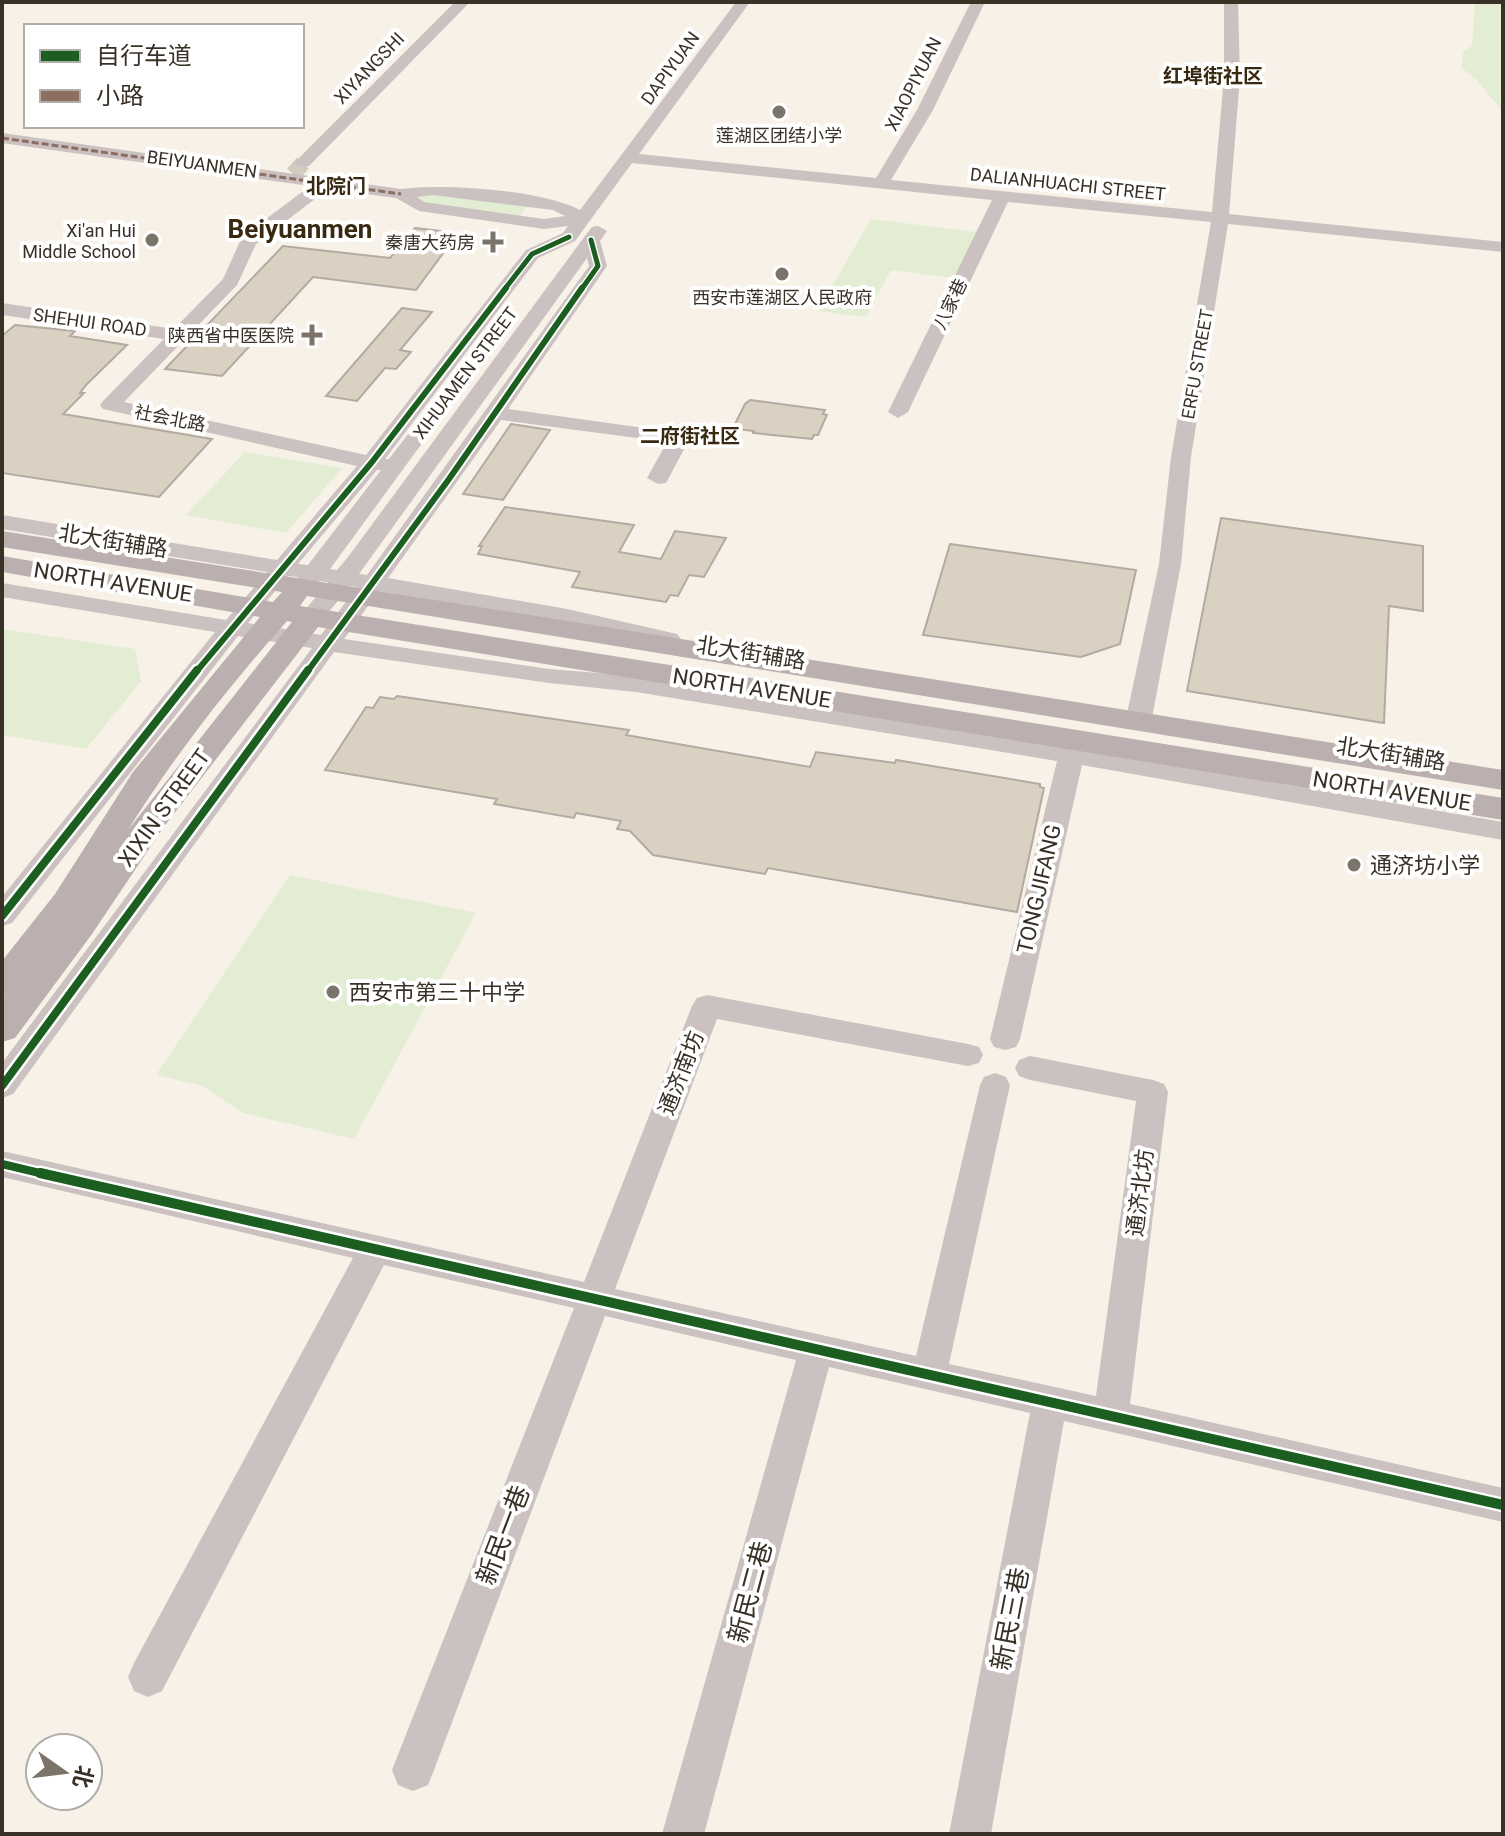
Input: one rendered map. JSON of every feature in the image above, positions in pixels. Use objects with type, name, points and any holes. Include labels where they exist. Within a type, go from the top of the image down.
[{"type":"main road","name":"NORTH AVENUE","points":[[2,539],[305,603],[1072,747],[1503,809]]},
{"type":"main road","name":"NORTH AVENUE","points":[[2,564],[1139,719],[1503,780]]},
{"type":"main road","name":"XIXIN STREET","points":[[2,986],[67,902],[144,779],[305,603]]},
{"type":"main road","name":"XIXIN STREET","points":[[2,1028],[80,925],[305,603]]},
{"type":"street","name":"XIYANGSHI","points":[[295,171],[463,2]]},
{"type":"street","name":"DAPIYUAN","points":[[629,158],[743,2]]},
{"type":"street","name":"XIAOPIYUAN","points":[[881,183],[925,110],[978,2]]},
{"type":"street","name":"ERFU STREET","points":[[1139,719],[1170,564],[1181,457],[1220,221],[1232,77],[1231,2]]},
{"type":"street","name":"BEIYUANMEN","points":[[2,138],[295,171],[325,183],[401,194],[419,206],[581,232]]},
{"type":"street","name":"DALIANHUACHI STREET","points":[[629,158],[1220,221],[1503,247]]},
{"type":"street","name":"XIHUAMEN STREET","points":[[305,603],[581,232],[629,158]]},
{"type":"street","name":"XIHUAMEN STREET","points":[[581,232],[651,160]]},
{"type":"street","name":"社会北路","points":[[325,183],[248,241],[231,281],[110,405],[383,464]]},
{"type":"street","name":"八家巷","points":[[898,412],[1002,196]]},
{"type":"street","points":[[2,916],[305,603],[495,413],[598,266],[581,232],[532,254],[383,464],[305,603],[2,1086]]},
{"type":"street","name":"SHEHUI ROAD","points":[[2,309],[177,335]]},
{"type":"street","points":[[495,413],[680,438],[658,478]]},
{"type":"street","points":[[305,603],[383,464]]},
{"type":"street","name":"北大街辅路","points":[[2,522],[305,603]]},
{"type":"street","points":[[2,590],[305,603]]},
{"type":"street","name":"北大街辅路","points":[[1139,719],[1503,771]]},
{"type":"street","points":[[1072,747],[1503,831]]},
{"type":"street","name":"TONGJIFANG","points":[[1005,1039],[1072,747]]},
{"type":"street","name":"通济南坊","points":[[593,1299],[707,1006],[968,1055]]},
{"type":"street","points":[[1005,1039],[1025,1050],[1031,1062],[1028,1074],[1018,1083],[985,1083],[972,1074],[967,1061],[970,1049],[981,1040],[1005,1039]]},
{"type":"street","name":"通济北坊","points":[[1030,1068],[1153,1092],[1111,1417]]},
{"type":"street","points":[[929,1376],[995,1085]]},
{"type":"street","points":[[2,1164],[1503,1505]]},
{"type":"street","points":[[148,1677],[375,1249]]},
{"type":"street","name":"新民一巷","points":[[413,1770],[593,1299]]},
{"type":"street","name":"新民二巷","points":[[683,1834],[816,1350]]},
{"type":"street","name":"新民三巷","points":[[970,1834],[1050,1403]]},
{"type":"green space","points":[[1475,2],[1503,2],[1503,112],[1477,80],[1462,68],[1463,52],[1472,46]]},
{"type":"green space","points":[[435,194],[528,205],[519,216],[426,205],[415,198]]},
{"type":"green space","points":[[871,219],[976,232],[954,278],[891,270],[866,317],[818,311]]},
{"type":"green space","points":[[245,452],[342,468],[286,533],[186,515]]},
{"type":"green space","points":[[2,629],[135,649],[141,681],[86,749],[2,735]]},
{"type":"green space","points":[[290,875],[476,913],[354,1139],[243,1113],[203,1086],[156,1075]]},
{"type":"building","points":[[415,228],[458,233],[416,290],[313,277],[222,376],[165,369],[283,246],[390,258]]},
{"type":"building","points":[[402,308],[432,312],[400,350],[411,352],[396,369],[385,368],[357,401],[326,396]]},
{"type":"building","points":[[15,325],[75,331],[70,336],[127,345],[86,385],[80,393],[84,393],[63,414],[212,439],[159,497],[2,473],[2,336]]},
{"type":"building","points":[[750,400],[825,410],[823,414],[827,415],[818,435],[812,439],[736,429],[738,424],[735,424]]},
{"type":"building","points":[[511,424],[550,430],[503,500],[463,494]]},
{"type":"building","points":[[505,507],[634,525],[619,552],[661,559],[675,531],[726,538],[704,577],[689,575],[678,596],[670,595],[666,602],[572,587],[580,572],[478,554],[482,546],[479,546]]},
{"type":"building","points":[[1221,518],[1423,546],[1423,611],[1389,606],[1384,723],[1187,691]]},
{"type":"building","points":[[950,544],[1136,570],[1120,644],[1081,657],[923,635]]},
{"type":"building","points":[[397,696],[629,730],[626,735],[810,767],[816,752],[895,763],[896,760],[1040,784],[1044,788],[1017,912],[768,868],[765,874],[653,855],[630,831],[617,829],[621,821],[576,813],[574,818],[494,804],[497,799],[325,770],[366,707],[373,708],[380,697],[394,699]]},
{"type":"tunnel","points":[[293,174],[303,163]]},
{"type":"marked path","points":[[2,138],[401,194]]},
{"type":"cycle path","points":[[2,916],[213,650],[372,462],[532,254],[569,237]]},
{"type":"cycle path","points":[[2,1086],[449,479],[598,266],[591,240]]},
{"type":"cycle path","points":[[2,1164],[1503,1505]]},
{"type":"place","name":"莲湖区团结小学","points":[[779,112]]},
{"type":"place","name":"Xi'an Hui Middle School","points":[[152,240]]},
{"type":"place","name":"秦唐大药房","points":[[493,242]]},
{"type":"place","name":"西安市莲湖区人民政府","points":[[782,274]]},
{"type":"place","name":"陕西省中医医院","points":[[312,335]]},
{"type":"place","name":"通济坊小学","points":[[1354,865]]},
{"type":"place","name":"西安市第三十中学","points":[[333,992]]},
{"type":"district","name":"红埠街社区","points":[[1213,76]]},
{"type":"district","name":"北院门","points":[[336,186]]},
{"type":"district","name":"Beiyuanmen","points":[[300,229]]},
{"type":"district","name":"二府街社区","points":[[690,436]]}]
